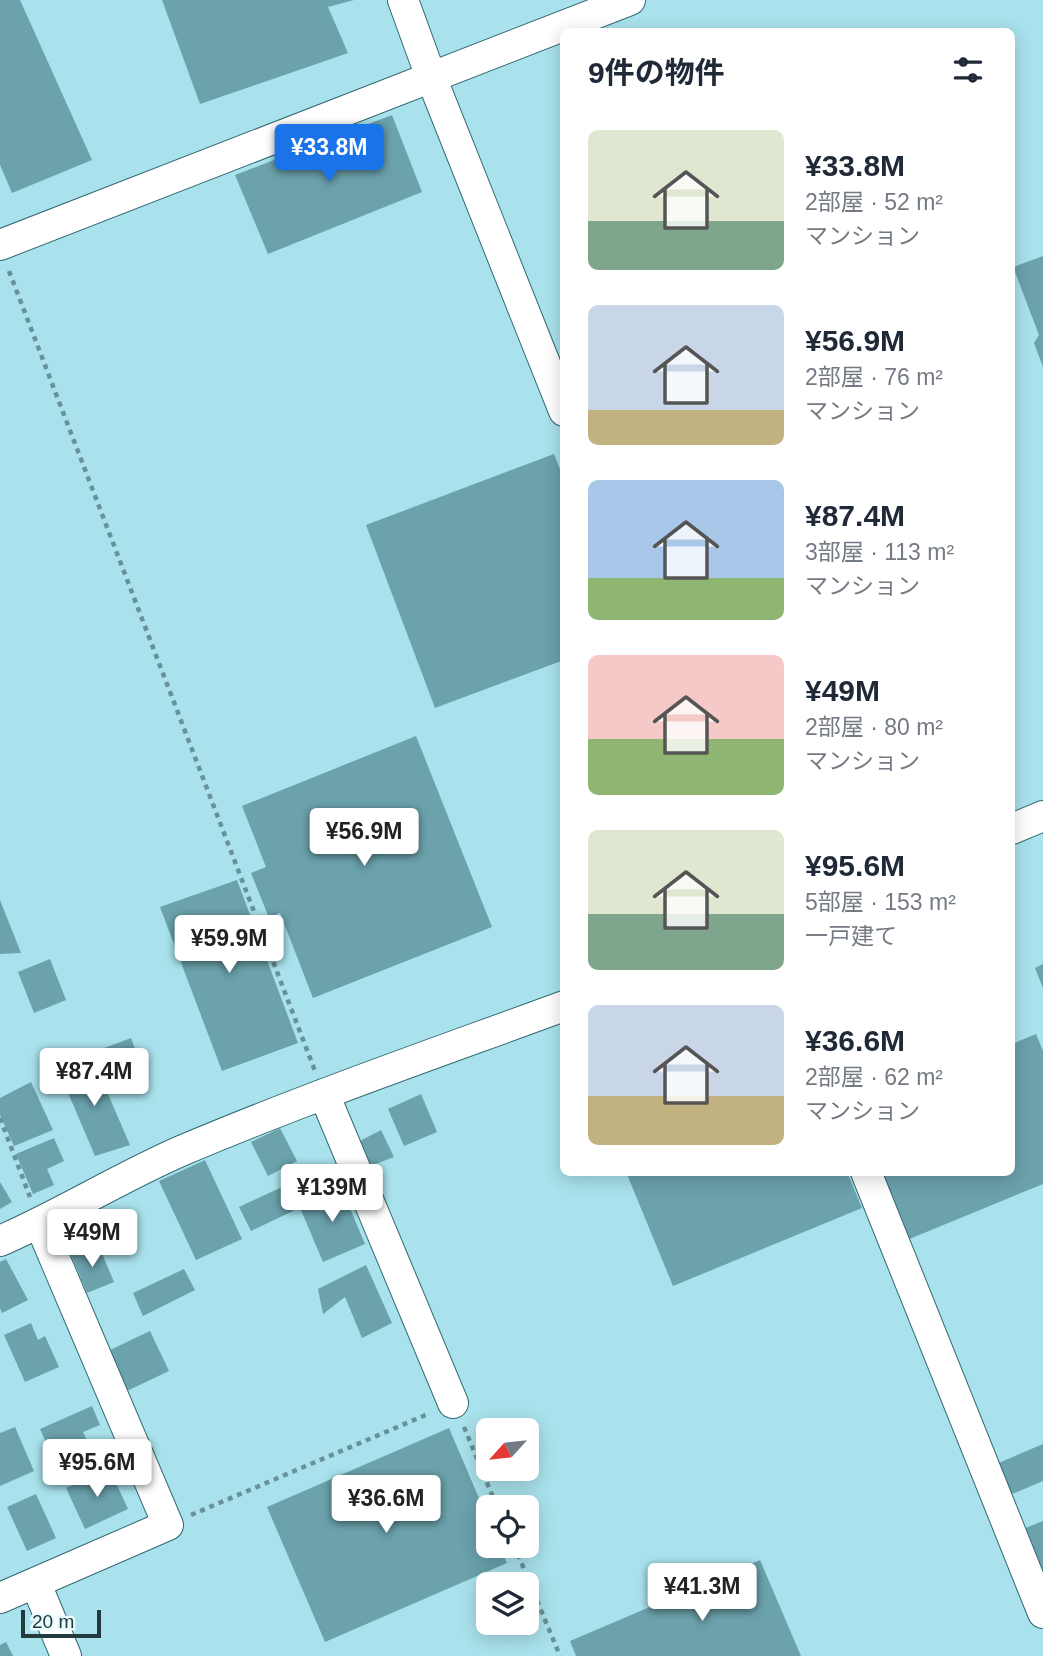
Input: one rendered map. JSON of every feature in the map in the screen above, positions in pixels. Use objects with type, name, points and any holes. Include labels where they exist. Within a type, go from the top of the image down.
[{"type":"street","points":[[403,0],[560,401]]},
{"type":"street","points":[[2,253],[431,77],[630,0]]},
{"type":"street","points":[[1015,828],[1043,816]]},
{"type":"street","points":[[0,1241],[40,1224],[178,1152],[324,1094],[560,1007]]},
{"type":"street","points":[[324,1094],[453,1403]]},
{"type":"street","points":[[868,1176],[1043,1613]]},
{"type":"street","points":[[0,1598],[168,1525],[40,1224]]},
{"type":"street","points":[[36,1584],[66,1656]]},
{"type":"path","points":[[2,253],[324,1094]]},
{"type":"path","points":[[0,1118],[40,1224]]},
{"type":"path","points":[[168,1525],[453,1403],[492,1495]]},
{"type":"path","points":[[520,1558],[561,1656]]},
{"type":"building","points":[[0,0],[20,0],[92,160],[12,193],[0,165]]},
{"type":"building","points":[[162,0],[354,0],[328,7],[348,53],[200,104]]},
{"type":"building","points":[[392,115],[422,192],[268,254],[235,175]]},
{"type":"building","points":[[1043,256],[1043,367],[1034,343],[1039,335],[1015,266]]},
{"type":"building","points":[[554,454],[560,469],[560,661],[435,708],[366,525]]},
{"type":"building","points":[[416,736],[492,927],[313,998],[280,913],[269,918],[251,873],[266,867],[242,806]]},
{"type":"building","points":[[237,880],[298,1043],[222,1071],[160,907]]},
{"type":"building","points":[[0,900],[21,953],[0,954]]},
{"type":"building","points":[[50,959],[66,1000],[34,1013],[18,972]]},
{"type":"building","points":[[1043,964],[1043,988],[1035,968]]},
{"type":"building","points":[[1036,1034],[1043,1051],[1043,1184],[907,1240],[881,1176],[1015,1176],[1015,1043]]},
{"type":"building","points":[[131,1038],[145,1075],[110,1089],[91,1053]]},
{"type":"building","points":[[92,1057],[130,1145],[95,1156],[60,1074]]},
{"type":"building","points":[[31,1082],[53,1130],[14,1146],[0,1115],[0,1098]]},
{"type":"building","points":[[421,1094],[437,1132],[404,1146],[388,1109]]},
{"type":"building","points":[[280,1128],[297,1161],[268,1176],[251,1142]]},
{"type":"building","points":[[381,1130],[394,1157],[368,1167],[358,1142]]},
{"type":"building","points":[[54,1138],[64,1161],[47,1169],[54,1185],[33,1194],[16,1154]]},
{"type":"building","points":[[205,1160],[242,1239],[196,1260],[159,1181]]},
{"type":"building","points":[[628,1176],[849,1176],[862,1208],[673,1286]]},
{"type":"building","points":[[0,1182],[12,1202],[0,1209]]},
{"type":"building","points":[[340,1185],[365,1244],[323,1262],[298,1203]]},
{"type":"building","points":[[282,1187],[293,1211],[251,1231],[239,1207]]},
{"type":"building","points":[[98,1244],[114,1282],[87,1293],[71,1255]]},
{"type":"building","points":[[6,1259],[28,1300],[2,1313],[0,1262]]},
{"type":"building","points":[[366,1265],[392,1323],[362,1338],[345,1297],[323,1314],[318,1289]]},
{"type":"building","points":[[184,1269],[195,1290],[143,1316],[133,1293]]},
{"type":"building","points":[[31,1323],[38,1340],[45,1336],[59,1367],[25,1382],[4,1335]]},
{"type":"building","points":[[150,1331],[169,1371],[127,1391],[108,1351]]},
{"type":"building","points":[[92,1406],[100,1425],[83,1432],[95,1458],[60,1473],[40,1429]]},
{"type":"building","points":[[15,1427],[34,1471],[0,1486],[0,1433]]},
{"type":"building","points":[[449,1428],[478,1495],[476,1558],[505,1558],[507,1563],[486,1572],[476,1572],[476,1576],[325,1642],[267,1507]]},
{"type":"building","points":[[1043,1444],[1043,1481],[998,1500],[994,1465]]},
{"type":"building","points":[[109,1468],[128,1509],[85,1529],[66,1488]]},
{"type":"building","points":[[36,1494],[56,1538],[27,1551],[7,1507]]},
{"type":"building","points":[[1043,1521],[1043,1578],[1023,1529]]},
{"type":"building","points":[[760,1560],[801,1656],[576,1656],[570,1641]]},
{"type":"building","points":[[6,1642],[13,1656],[0,1656],[0,1645]]}]
